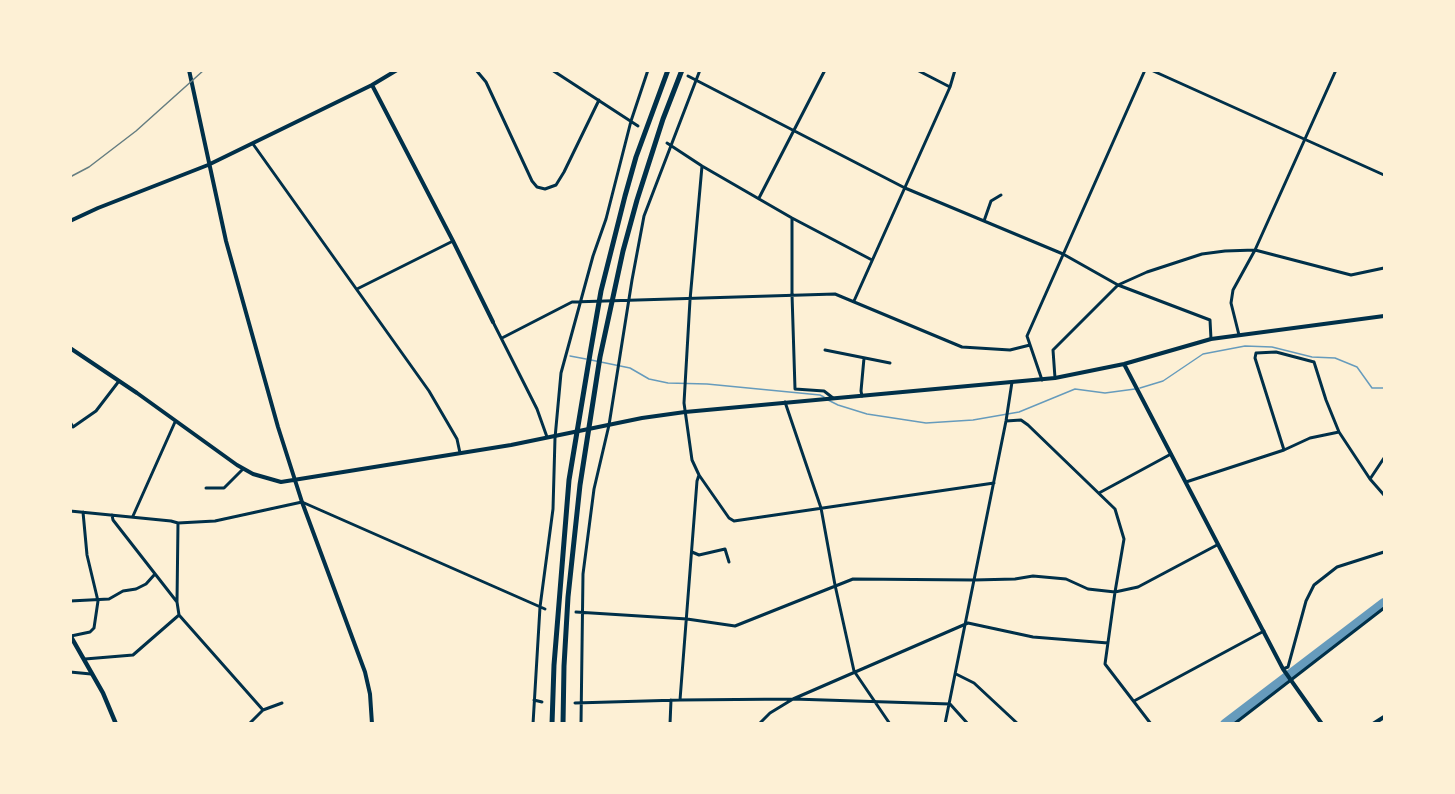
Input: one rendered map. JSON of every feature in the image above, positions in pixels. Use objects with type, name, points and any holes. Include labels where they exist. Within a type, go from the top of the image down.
[{"type":"highway","points":[[552,723],[554,664],[569,480],[601,291],[636,157],[668,70]]},
{"type":"highway","points":[[563,723],[568,597],[578,496],[600,357],[623,251],[640,190],[682,70]]},
{"type":"main road","points":[[71,635],[103,693],[116,723]]},
{"type":"street","points":[[189,70],[226,241],[278,427],[302,502],[365,672],[370,694],[372,723]]},
{"type":"street","points":[[70,221],[208,165],[372,85],[397,70]]},
{"type":"street","points":[[476,70],[486,82],[532,181],[537,187],[545,189],[556,185],[564,172],[599,100]]},
{"type":"street","points":[[552,70],[638,126]]},
{"type":"street","points":[[533,723],[553,509],[561,373],[593,256],[606,219],[631,121],[648,70]]},
{"type":"street","points":[[581,723],[583,574],[594,489],[632,280],[644,216],[700,70]]},
{"type":"street","points":[[759,198],[825,70]]},
{"type":"street","points":[[917,70],[950,87]]},
{"type":"street","points":[[854,301],[950,87],[955,70]]},
{"type":"street","points":[[1042,380],[1027,336],[1145,70]]},
{"type":"street","points":[[1151,70],[1384,175]]},
{"type":"street","points":[[1239,335],[1231,303],[1233,290],[1255,250],[1336,70]]},
{"type":"street","points":[[688,76],[905,188],[1063,254],[1118,285],[1210,320],[1211,339]]},
{"type":"street","points":[[372,85],[502,338],[537,409],[547,438]]},
{"type":"street","points":[[667,143],[792,218],[872,260]]},
{"type":"street","points":[[253,144],[439,404],[457,439],[460,454]]},
{"type":"street","points":[[702,166],[690,300],[684,403],[692,460],[699,475],[729,518],[734,521],[993,483]]},
{"type":"street","points":[[984,221],[991,201],[1001,195]]},
{"type":"street","points":[[792,218],[795,389],[824,391],[834,399]]},
{"type":"street","points":[[357,289],[453,241]]},
{"type":"street","points":[[1055,378],[1053,350],[1118,285],[1148,272],[1203,254],[1255,250],[1351,275],[1384,268]]},
{"type":"street","points":[[502,338],[572,302],[836,294],[962,347],[1010,350],[1030,345]]},
{"type":"street","points":[[70,348],[243,469],[281,482],[460,454],[685,412],[1042,380],[1124,364],[1211,339],[1384,316]]},
{"type":"street","points":[[825,350],[891,363]]},
{"type":"street","points":[[1284,450],[1255,358],[1256,353],[1276,352],[1313,361],[1339,432],[1370,479],[1384,495]]},
{"type":"street","points":[[862,396],[864,358]]},
{"type":"street","points":[[1124,364],[1283,669],[1322,723]]},
{"type":"street","points":[[70,422],[73,427],[96,411],[120,381]]},
{"type":"street","points":[[945,723],[1012,382]]},
{"type":"street","points":[[785,402],[821,508],[854,671],[890,723]]},
{"type":"street","points":[[1006,421],[1021,420],[1028,425],[1115,509],[1124,539],[1114,591],[1105,664],[1151,723]]},
{"type":"street","points":[[133,517],[175,422]]},
{"type":"street","points":[[1186,482],[1284,450],[1310,438],[1339,432]]},
{"type":"street","points":[[1099,493],[1171,454]]},
{"type":"street","points":[[1370,479],[1384,458]]},
{"type":"street","points":[[206,488],[224,488],[243,469]]},
{"type":"street","points":[[680,699],[699,475]]},
{"type":"street","points":[[70,511],[178,523],[215,521],[302,502],[543,608]]},
{"type":"street","points":[[71,635],[90,632],[94,628],[98,601],[87,555],[83,512]]},
{"type":"street","points":[[112,515],[113,520],[177,602]]},
{"type":"street","points":[[178,523],[177,602],[179,615],[263,711]]},
{"type":"street","points":[[576,612],[687,619],[735,626],[853,579],[974,580],[1033,576],[1066,579],[1088,589],[1114,591],[1138,587],[1217,545]]},
{"type":"street","points":[[692,552],[699,555],[725,549],[729,562]]},
{"type":"street","points":[[1283,669],[1288,667],[1306,601],[1314,585],[1337,567],[1384,552]]},
{"type":"street","points":[[70,601],[109,599],[123,591],[136,589],[146,584],[155,574]]},
{"type":"street","points":[[1234,723],[1384,608]]},
{"type":"street","points":[[85,659],[133,655],[179,615]]},
{"type":"street","points":[[759,723],[770,713],[793,699],[968,623],[1032,637],[1108,644]]},
{"type":"street","points":[[1134,701],[1264,631]]},
{"type":"street","points":[[70,672],[92,674]]},
{"type":"street","points":[[956,674],[974,683],[1018,723]]},
{"type":"street","points":[[575,703],[680,699],[793,699],[950,704],[968,723]]},
{"type":"street","points":[[534,700],[542,702]]},
{"type":"street","points":[[670,723],[671,700]]},
{"type":"street","points":[[249,723],[263,711],[282,703]]},
{"type":"street","points":[[1373,723],[1384,717]]},
{"type":"waterway","points":[[1140,388],[1163,381],[1203,354],[1245,346],[1272,347],[1312,357],[1335,358],[1357,367],[1372,388],[1384,388]]},
{"type":"waterway","points":[[570,356],[586,359]]},
{"type":"waterway","points":[[591,360],[630,368],[649,379],[668,383],[707,384],[824,397]]},
{"type":"waterway","points":[[828,400],[867,414],[926,423],[973,420],[1019,412],[1075,389],[1105,393],[1135,389]]},
{"type":"waterway","points":[[1225,724],[1384,603]]},
{"type":"railway","points":[[70,177],[89,167],[136,131],[204,70]]}]
